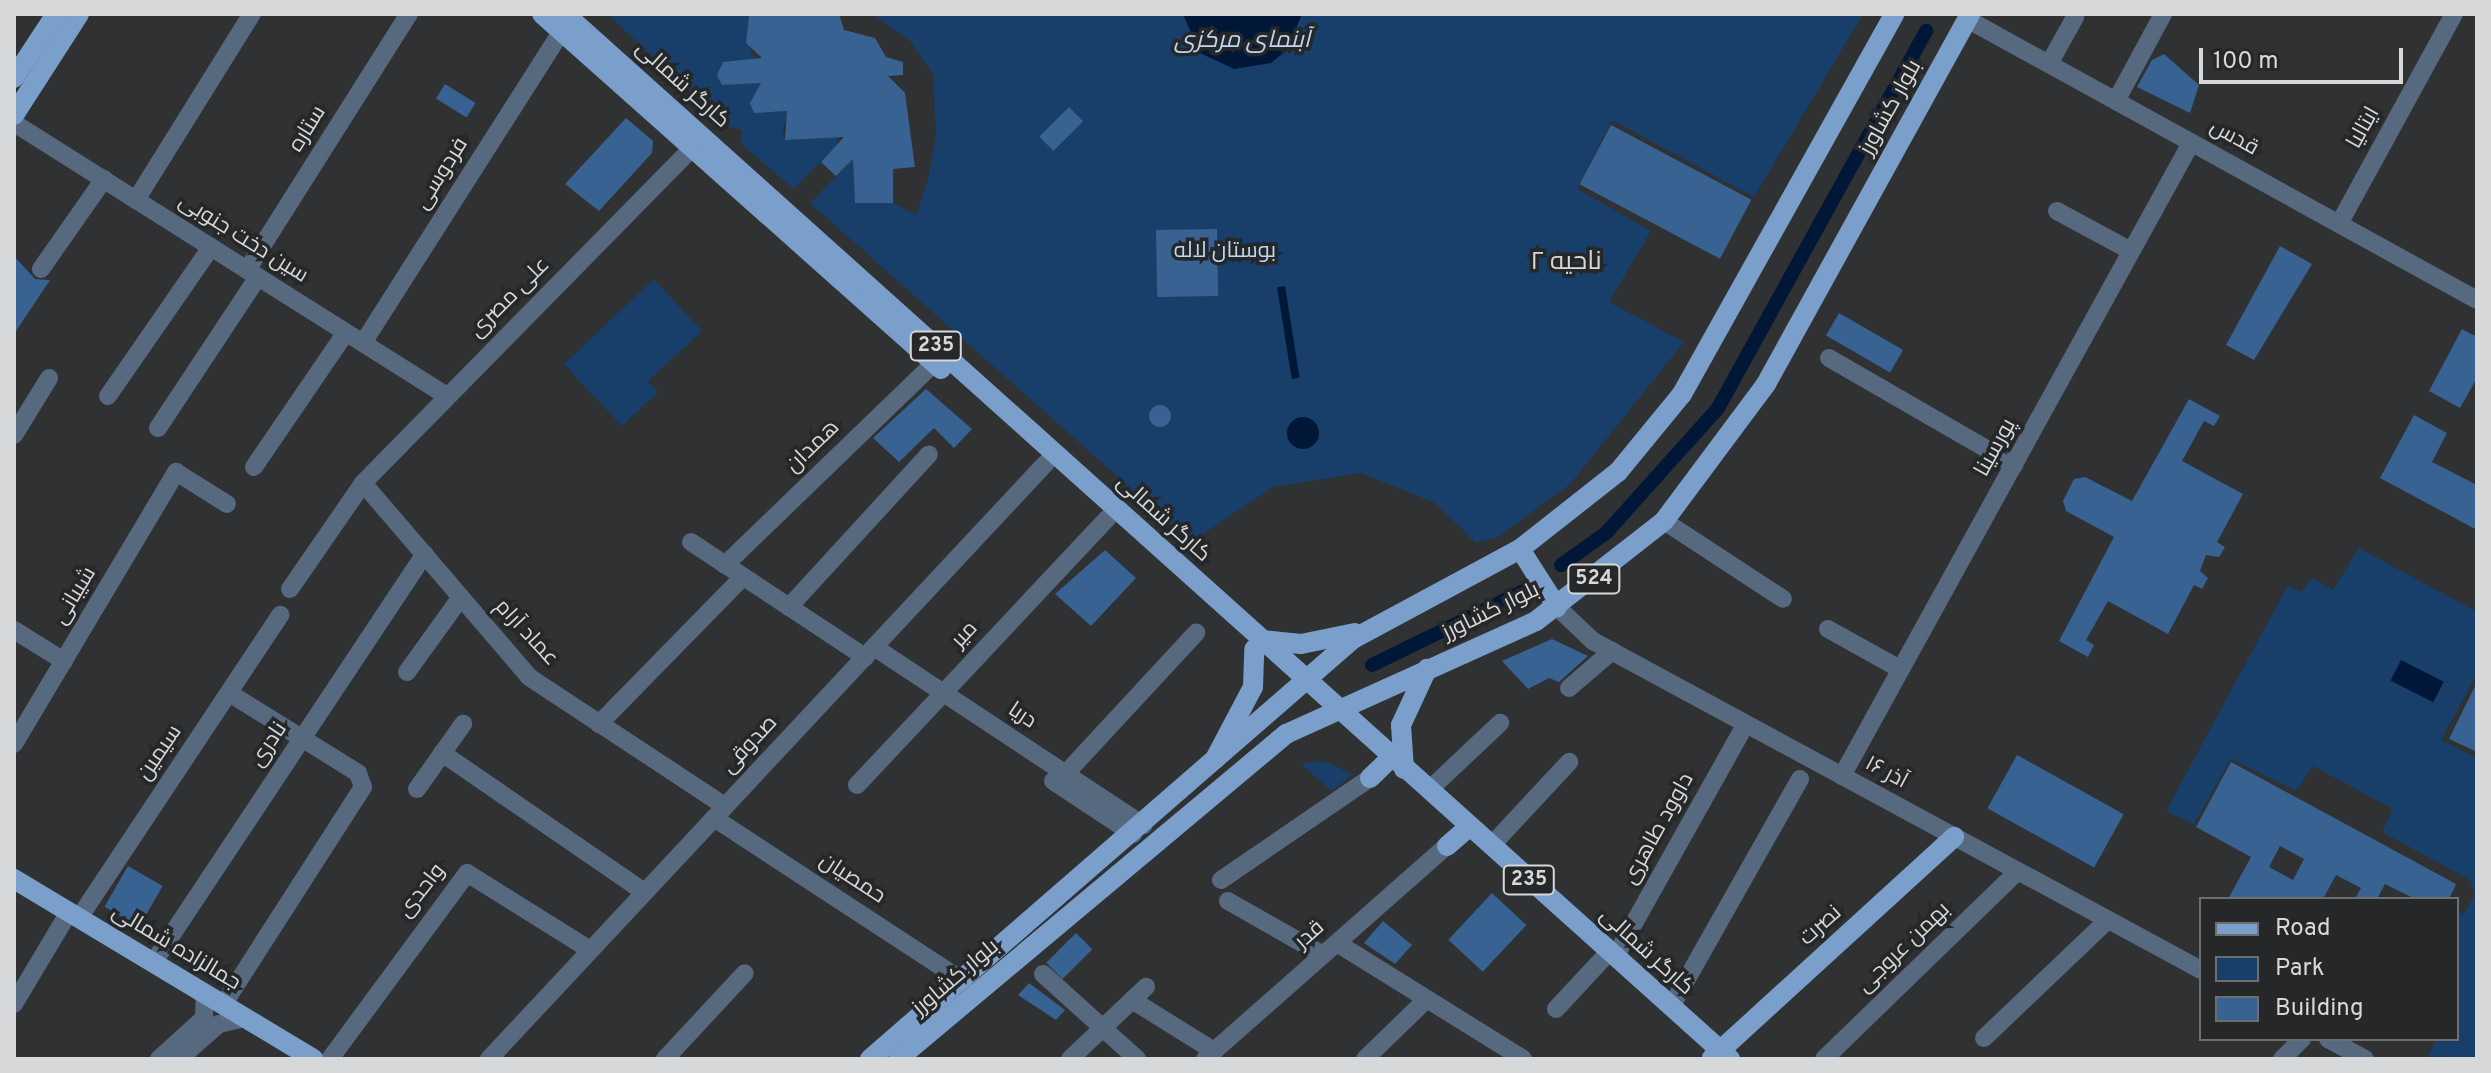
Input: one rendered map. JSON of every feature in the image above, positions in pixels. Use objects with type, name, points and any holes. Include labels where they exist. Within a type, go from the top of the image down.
[{"type":"main road","points":[[14,78],[56,14]]},
{"type":"main road","points":[[14,115],[79,14]]},
{"type":"main road","name":"کارگر شمالی","points":[[542,14],[566,21],[1112,514],[1303,684],[1338,709],[1612,954],[1720,1056]]},
{"type":"main road","name":"بلوار کشاورز","points":[[870,1059],[1211,767],[1363,631],[1520,549],[1609,480],[1682,394],[1894,14]]},
{"type":"main road","name":"بلوار کشاورز","points":[[898,1059],[1273,745],[1338,709],[1557,607],[1664,521],[1766,384],[1965,16]]},
{"type":"main road","points":[[1520,549],[1557,607]]},
{"type":"main road","points":[[1211,767],[1253,687],[1258,644],[1310,644],[1363,631]]},
{"type":"main road","points":[[1370,778],[1398,763],[1401,725],[1427,669]]},
{"type":"main road","points":[[1447,846],[1469,827]]},
{"type":"main road","name":"نصرت","points":[[1720,1056],[1954,837]]},
{"type":"main road","name":"جمالزاده شمالی","points":[[14,879],[313,1059]]},
{"type":"street","points":[[136,200],[252,14]]},
{"type":"street","name":"ستاره","points":[[158,428],[409,14]]},
{"type":"street","points":[[2116,101],[2163,14]]},
{"type":"street","name":"ایتالیا","points":[[2339,224],[2454,14]]},
{"type":"street","name":"قدس","points":[[1965,16],[2339,224],[2474,292]]},
{"type":"street","points":[[2049,64],[2075,17]]},
{"type":"street","name":"فردوسی","points":[[363,343],[566,21]]},
{"type":"street","name":"سین دخت جنوبی","points":[[14,123],[447,396]]},
{"type":"street","name":"علی مصری","points":[[290,589],[363,483],[698,142]]},
{"type":"street","name":"پورسینا","points":[[1842,776],[2191,143]]},
{"type":"street","points":[[41,269],[104,179]]},
{"type":"street","points":[[2057,211],[2131,251]]},
{"type":"street","points":[[108,396],[211,247]]},
{"type":"street","points":[[254,467],[346,332]]},
{"type":"street","name":"همدان","points":[[725,565],[939,358]]},
{"type":"street","points":[[1829,358],[2014,465]]},
{"type":"street","points":[[14,435],[49,378]]},
{"type":"street","points":[[789,607],[929,454]]},
{"type":"street","name":"صدوقی","points":[[489,1059],[1050,458]]},
{"type":"street","name":"شیبانی","points":[[14,744],[176,472],[227,504]]},
{"type":"street","name":"عماد آرام","points":[[363,483],[529,677],[720,812]]},
{"type":"street","name":"میر","points":[[857,785],[1112,514]]},
{"type":"street","points":[[1664,521],[1783,599]]},
{"type":"street","name":"دریا","points":[[691,542],[789,607],[943,693],[1003,733],[1061,779],[1138,830]]},
{"type":"street","name":"نادری","points":[[153,963],[425,554]]},
{"type":"street","points":[[599,724],[743,577]]},
{"type":"street","points":[[407,672],[461,597]]},
{"type":"street","name":"۱۶ آذر","points":[[1557,607],[1612,651],[2199,969]]},
{"type":"street","name":"سیمین","points":[[14,1004],[280,615]]},
{"type":"street","points":[[1828,629],[1900,669]]},
{"type":"street","points":[[14,630],[64,661]]},
{"type":"street","points":[[1061,779],[1196,633]]},
{"type":"street","points":[[1569,688],[1612,651]]},
{"type":"street","points":[[159,1059],[204,1018],[214,999],[361,794],[358,773],[229,693]]},
{"type":"street","points":[[1429,790],[1500,723]]},
{"type":"street","points":[[417,789],[463,724]]},
{"type":"street","name":"داوود طاهری","points":[[1556,1009],[1612,954],[1746,724]]},
{"type":"street","points":[[442,753],[644,892]]},
{"type":"street","points":[[1491,846],[1569,762]]},
{"type":"street","points":[[1221,880],[1370,778]]},
{"type":"street","points":[[1671,1007],[1800,779]]},
{"type":"street","name":"حمصیان","points":[[720,812],[963,981]]},
{"type":"street","name":"قدر","points":[[1210,1055],[1447,846]]},
{"type":"street","name":"بهمن عروجی","points":[[1824,1059],[2018,871]]},
{"type":"street","name":"واحدی","points":[[330,1059],[467,873],[590,950]]},
{"type":"street","points":[[1228,901],[1427,999],[1522,1059]]},
{"type":"street","points":[[1984,1038],[2108,920]]},
{"type":"street","points":[[665,1059],[745,973]]},
{"type":"street","points":[[1043,974],[1137,1059]]},
{"type":"street","points":[[1070,1059],[1146,987]]},
{"type":"street","points":[[1365,1059],[1427,999]]},
{"type":"street","points":[[1132,1000],[1210,1055]]},
{"type":"street","points":[[179,1059],[219,1024],[245,1018]]},
{"type":"street","points":[[2282,1059],[2300,1041]]},
{"type":"street","points":[[2332,1041],[2365,1059]]},
{"type":"green space","points":[[608,14],[757,14],[747,28],[751,54],[759,59],[722,77],[722,85],[760,83],[754,112],[791,111],[782,129],[785,140],[837,137],[838,144],[794,189],[741,144],[742,130],[729,127],[730,116],[717,116],[717,104],[704,106],[704,92],[676,81],[676,69],[664,68]]},
{"type":"green space","name":"بوستان لاله","points":[[872,14],[1863,14],[1754,197],[1612,120],[1577,189],[1651,231],[1609,302],[1684,342],[1570,484],[1498,537],[1476,543],[1435,503],[1361,473],[1273,487],[1191,542],[810,203],[853,159],[855,203],[893,203],[916,215],[928,180],[936,133],[933,74],[910,41]]},
{"type":"green space","points":[[654,279],[702,331],[648,381],[658,392],[622,426],[564,364]]},
{"type":"green space","points":[[2359,548],[2477,612],[2477,674],[2441,740],[2477,758],[2477,1059],[2428,1056],[2436,1041],[2459,1041],[2459,912],[2464,914],[2475,894],[2470,880],[2382,832],[2393,809],[2313,766],[2296,791],[2231,759],[2194,824],[2166,811],[2288,585],[2301,592],[2312,578],[2333,590]]},
{"type":"green space","points":[[1320,761],[1352,775],[1332,791],[1301,764]]},
{"type":"water","name":"آبنمای مرکزی","points":[[1183,14],[1302,14],[1287,50],[1271,63],[1234,69],[1200,53]]},
{"type":"water","points":[[1285,286],[1300,378],[1292,379],[1277,287]]},
{"type":"water","points":[[1303,417],[1315,421],[1319,433],[1315,445],[1303,449],[1291,445],[1287,433],[1291,421]]},
{"type":"water","points":[[2401,660],[2444,682],[2433,702],[2391,680]]},
{"type":"building","points":[[839,14],[844,30],[875,38],[886,57],[903,62],[903,75],[888,76],[905,93],[915,167],[893,169],[893,203],[855,203],[853,159],[836,176],[821,162],[844,137],[785,140],[787,111],[754,113],[750,103],[761,83],[722,85],[717,75],[723,62],[762,58],[746,43],[749,16]]},
{"type":"building","points":[[2164,54],[2199,85],[2190,113],[2137,87],[2152,60]]},
{"type":"building","points":[[445,84],[476,103],[467,117],[436,98]]},
{"type":"building","points":[[1069,107],[1083,121],[1053,151],[1039,137]]},
{"type":"building","points":[[626,118],[653,141],[652,153],[599,211],[565,184]]},
{"type":"building","points":[[1611,125],[1751,200],[1720,259],[1580,184]]},
{"type":"building","points":[[1217,229],[1218,296],[1157,297],[1156,230]]},
{"type":"building","points":[[2280,246],[2312,264],[2254,360],[2226,345]]},
{"type":"building","points":[[14,256],[35,279],[50,280],[14,334]]},
{"type":"building","points":[[1839,313],[1903,350],[1890,373],[1826,336]]},
{"type":"building","points":[[2462,329],[2477,337],[2477,378],[2460,408],[2429,391]]},
{"type":"building","points":[[926,389],[972,429],[954,448],[934,428],[899,462],[873,438]]},
{"type":"building","points":[[2189,399],[2220,416],[2214,426],[2204,421],[2182,461],[2243,494],[2217,542],[2225,547],[2219,557],[2206,555],[2200,571],[2208,578],[2202,589],[2194,585],[2168,634],[2108,601],[2086,640],[2094,645],[2088,657],[2059,641],[2114,537],[2066,511],[2063,501],[2074,479],[2085,477],[2132,501]]},
{"type":"building","points":[[1160,405],[1168,408],[1171,416],[1168,424],[1160,427],[1152,424],[1149,416],[1152,408]]},
{"type":"building","points":[[2414,415],[2447,433],[2432,462],[2477,485],[2477,530],[2380,478]]},
{"type":"building","points":[[1105,550],[1136,578],[1091,626],[1055,594]]},
{"type":"building","points":[[1552,639],[1588,656],[1559,682],[1549,678],[1528,689],[1502,661]]},
{"type":"building","points":[[2477,682],[2477,752],[2449,739]]},
{"type":"building","points":[[2017,755],[2124,814],[2094,867],[1987,808]]},
{"type":"building","points":[[2231,762],[2456,884],[2450,897],[2411,897],[2385,884],[2378,897],[2356,897],[2361,888],[2336,875],[2324,897],[2229,897],[2251,857],[2196,827]],"holes":[[[2280,846],[2304,859],[2293,880],[2269,867]]]},
{"type":"building","points":[[128,866],[163,886],[139,927],[104,907]]},
{"type":"building","points":[[1492,893],[1526,925],[1483,972],[1448,940]]},
{"type":"building","points":[[1383,921],[1412,945],[1395,964],[1364,943]]},
{"type":"building","points":[[1076,933],[1092,949],[1063,979],[1046,963]]},
{"type":"building","points":[[1029,983],[1065,1010],[1056,1020],[1018,995]]},
{"type":"waterway","points":[[1561,565],[1606,533],[1718,408],[1926,31]]},
{"type":"waterway","points":[[1372,665],[1524,591]]},
{"type":"district","name":"ناحیه ۲","points":[[1566,263]]}]
